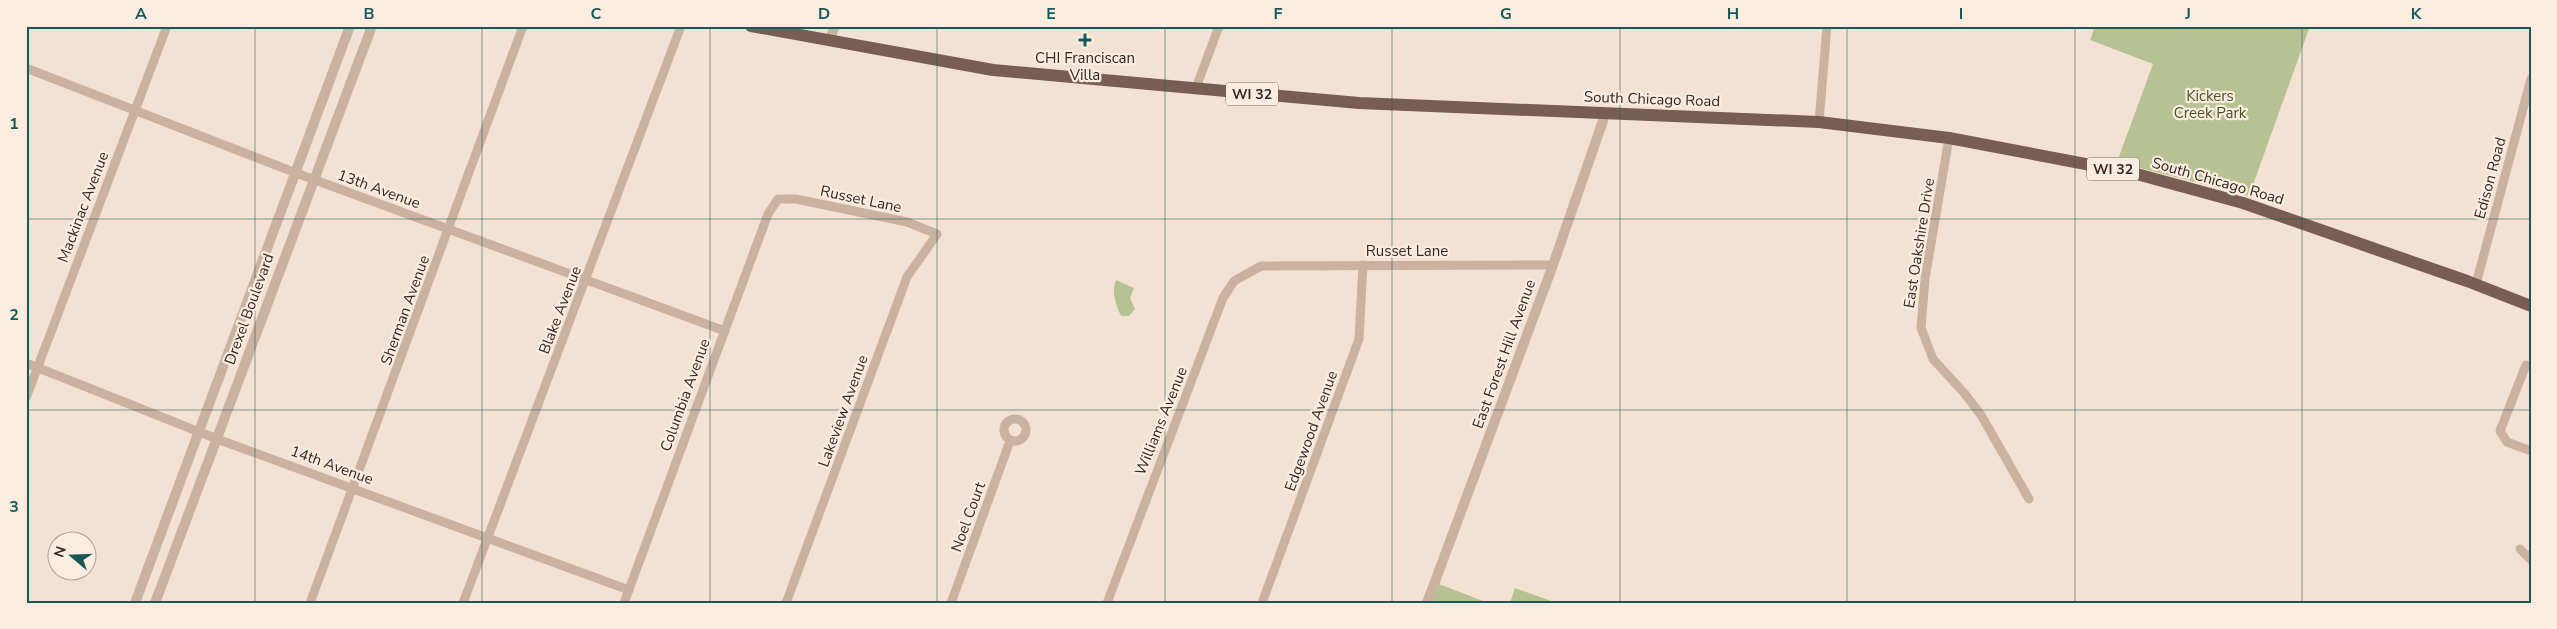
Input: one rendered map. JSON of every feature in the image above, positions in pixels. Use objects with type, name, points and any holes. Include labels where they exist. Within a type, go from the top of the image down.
[{"type":"main road","name":"South Chicago Road","points":[[751,26],[829,42],[993,70],[1359,103],[1605,115],[1819,122],[1949,138],[2151,178],[2243,204],[2476,284],[2531,306]]},
{"type":"street","name":"Mackinac Avenue","points":[[26,398],[167,26]]},
{"type":"street","name":"Drexel Boulevard","points":[[135,603],[350,26]]},
{"type":"street","name":"Drexel Boulevard","points":[[155,603],[372,26]]},
{"type":"street","name":"Sherman Avenue","points":[[310,603],[450,229],[523,26]]},
{"type":"street","name":"Blake Avenue","points":[[464,603],[681,26]]},
{"type":"street","points":[[829,42],[835,26]]},
{"type":"street","points":[[1196,88],[1219,26]]},
{"type":"street","points":[[1819,122],[1827,26]]},
{"type":"street","name":"13th Avenue","points":[[26,68],[135,108],[296,173],[725,331]]},
{"type":"street","name":"Edison Road","points":[[2476,284],[2531,79]]},
{"type":"street","name":"East Forest Hill Avenue","points":[[1427,603],[1553,265],[1605,115]]},
{"type":"street","name":"East Oakshire Drive","points":[[1949,138],[1925,280],[1920,328],[1933,359],[1965,394],[1981,415],[2030,499]]},
{"type":"street","name":"Russet Lane","points":[[778,199],[796,199],[907,222],[937,234]]},
{"type":"street","name":"Columbia Avenue","points":[[624,603],[768,214],[778,199]]},
{"type":"street","name":"Lakeview Avenue","points":[[786,603],[907,277],[937,234]]},
{"type":"street","name":"Edgewood Avenue","points":[[1262,603],[1359,339],[1363,265]]},
{"type":"street","name":"Russet Lane","points":[[1262,266],[1553,265]]},
{"type":"street","name":"Williams Avenue","points":[[1107,603],[1223,298],[1234,281],[1262,266]]},
{"type":"street","name":"14th Avenue","points":[[26,363],[217,439],[629,590]]},
{"type":"street","points":[[2531,367],[2526,365],[2500,431],[2507,442],[2531,452]]},
{"type":"street","name":"Noel Court","points":[[951,603],[1010,441]]},
{"type":"street","points":[[2520,549],[2531,560]]},
{"type":"green space","name":"Kickers Creek Park","points":[[2095,26],[2310,26],[2249,196],[2117,162],[2153,64],[2090,40]]},
{"type":"green space","points":[[1116,280],[1134,288],[1130,298],[1135,309],[1129,316],[1121,316],[1117,307],[1114,294]]},
{"type":"green space","points":[[1439,584],[1488,603],[1432,603]]},
{"type":"green space","points":[[1515,588],[1557,603],[1510,603]]},
{"type":"place","name":"CHI Franciscan Villa","points":[[1085,40]]}]
